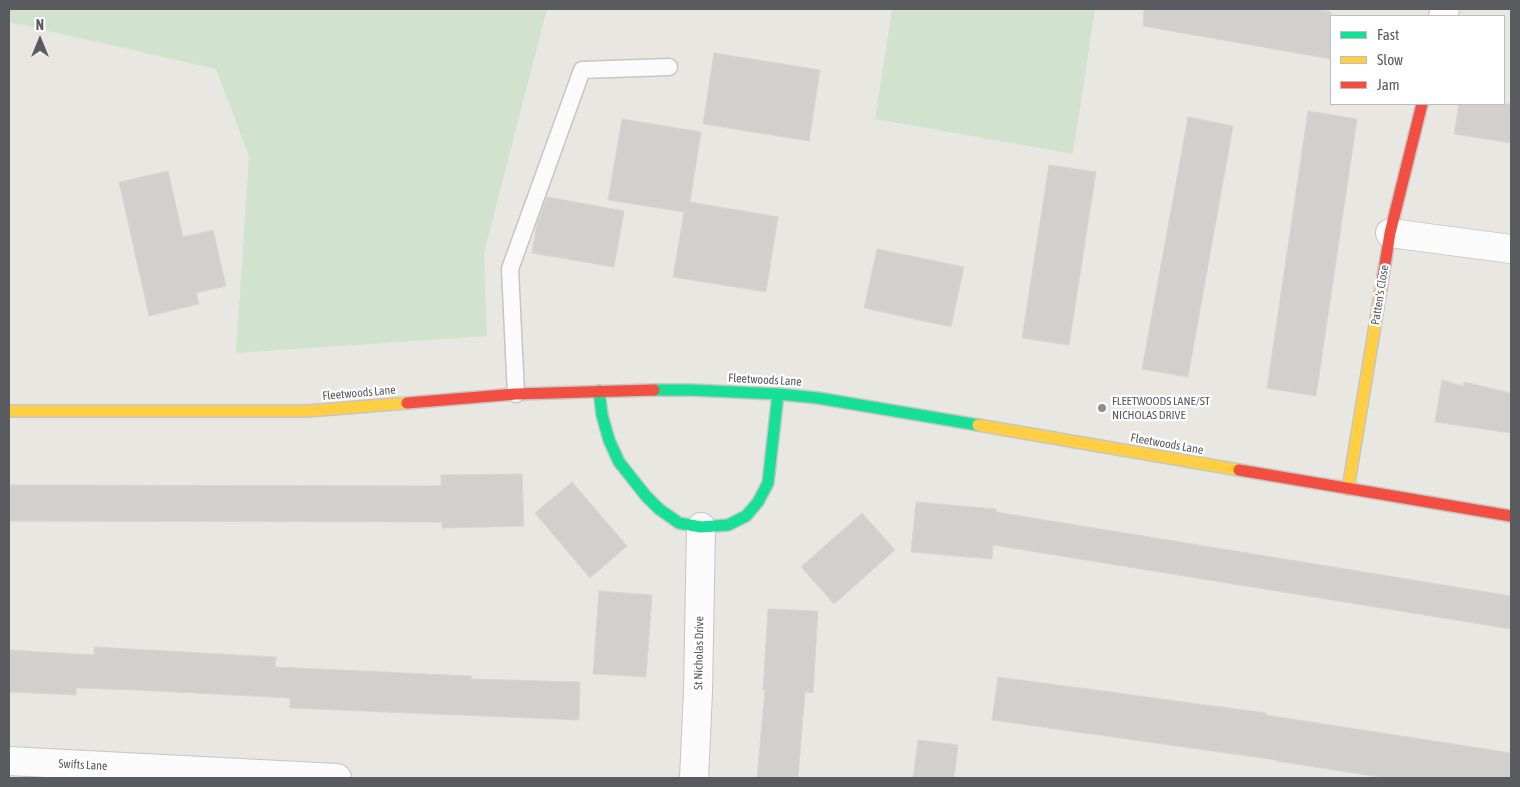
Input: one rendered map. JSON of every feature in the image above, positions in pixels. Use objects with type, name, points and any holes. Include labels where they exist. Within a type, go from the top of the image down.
[{"type":"street","name":"Patten's Close","points":[[1348,489],[1390,233],[1422,105]]},
{"type":"street","points":[[1390,233],[1511,249]]},
{"type":"street","name":"Fleetwoods Lane","points":[[9,411],[308,411],[516,394],[599,391],[690,390],[778,394],[818,398],[1511,516]]},
{"type":"street","points":[[599,391],[602,415],[609,440],[619,462],[659,509],[680,523],[701,527],[728,525],[746,516],[758,502],[768,483],[778,394]]},
{"type":"street","name":"St Nicholas Drive","points":[[694,778],[698,692],[701,527]]},
{"type":"street","name":"Swifts Lane","points":[[9,761],[337,778]]},
{"type":"lane","points":[[516,394],[510,269],[582,70],[669,67]]},
{"type":"green space","points":[[9,9],[547,9],[484,253],[487,336],[236,353],[249,156],[216,69],[9,22]]},
{"type":"green space","points":[[892,9],[1095,9],[1073,154],[875,119]]},
{"type":"building","points":[[1144,9],[1316,9],[1331,12],[1330,59],[1143,26]]},
{"type":"building","points":[[714,53],[820,70],[809,141],[703,124]]},
{"type":"building","points":[[1511,104],[1511,143],[1454,134],[1459,105]]},
{"type":"building","points":[[1308,111],[1357,119],[1316,396],[1267,388]]},
{"type":"building","points":[[1188,117],[1233,126],[1188,377],[1142,369]]},
{"type":"building","points":[[622,119],[701,132],[690,202],[778,217],[766,292],[673,277],[684,212],[608,200]]},
{"type":"building","points":[[1049,165],[1096,172],[1069,345],[1022,338]]},
{"type":"building","points":[[168,171],[183,237],[213,230],[226,286],[196,293],[199,304],[149,316],[119,182]]},
{"type":"building","points":[[547,197],[624,211],[614,267],[532,253],[537,224]]},
{"type":"building","points":[[877,249],[964,267],[951,327],[864,308]]},
{"type":"building","points":[[1442,380],[1463,386],[1464,382],[1511,393],[1511,433],[1435,422]]},
{"type":"building","points":[[522,474],[524,526],[442,528],[442,522],[9,521],[9,485],[441,486],[441,475]]},
{"type":"building","points":[[572,482],[627,546],[590,578],[535,513]]},
{"type":"building","points":[[916,502],[996,509],[996,512],[1511,596],[1511,629],[993,545],[992,559],[911,552]]},
{"type":"building","points":[[862,513],[895,550],[834,604],[801,567]]},
{"type":"building","points":[[599,591],[652,595],[646,677],[593,674]]},
{"type":"building","points":[[768,609],[818,611],[813,693],[805,692],[798,778],[757,778],[765,690],[763,690]]},
{"type":"building","points":[[94,647],[276,657],[275,667],[472,676],[471,679],[580,682],[579,720],[290,708],[290,698],[138,690],[76,688],[76,695],[9,692],[9,650],[94,655]]},
{"type":"building","points":[[998,677],[1266,713],[1266,715],[1511,753],[1511,778],[1386,778],[1276,760],[992,720]]},
{"type":"building","points":[[918,740],[958,745],[954,778],[913,778]]},
{"type":"traffic: fast","points":[[654,390],[778,394],[818,398],[978,425]]},
{"type":"traffic: fast","points":[[599,391],[602,415],[609,440],[619,462],[659,509],[679,523],[701,527],[728,525],[746,516],[758,502],[768,483],[778,394]]},
{"type":"traffic: slow","points":[[1348,489],[1382,283]]},
{"type":"traffic: slow","points":[[9,411],[308,411],[407,403]]},
{"type":"traffic: slow","points":[[978,425],[1239,470]]},
{"type":"traffic: jam","points":[[1382,283],[1390,233],[1422,105]]},
{"type":"traffic: jam","points":[[407,403],[516,394],[654,390]]},
{"type":"traffic: jam","points":[[1239,470],[1511,516]]},
{"type":"place","name":"FLEETWOODS LANE/ST NICHOLAS DRIVE","points":[[1102,408]]}]
